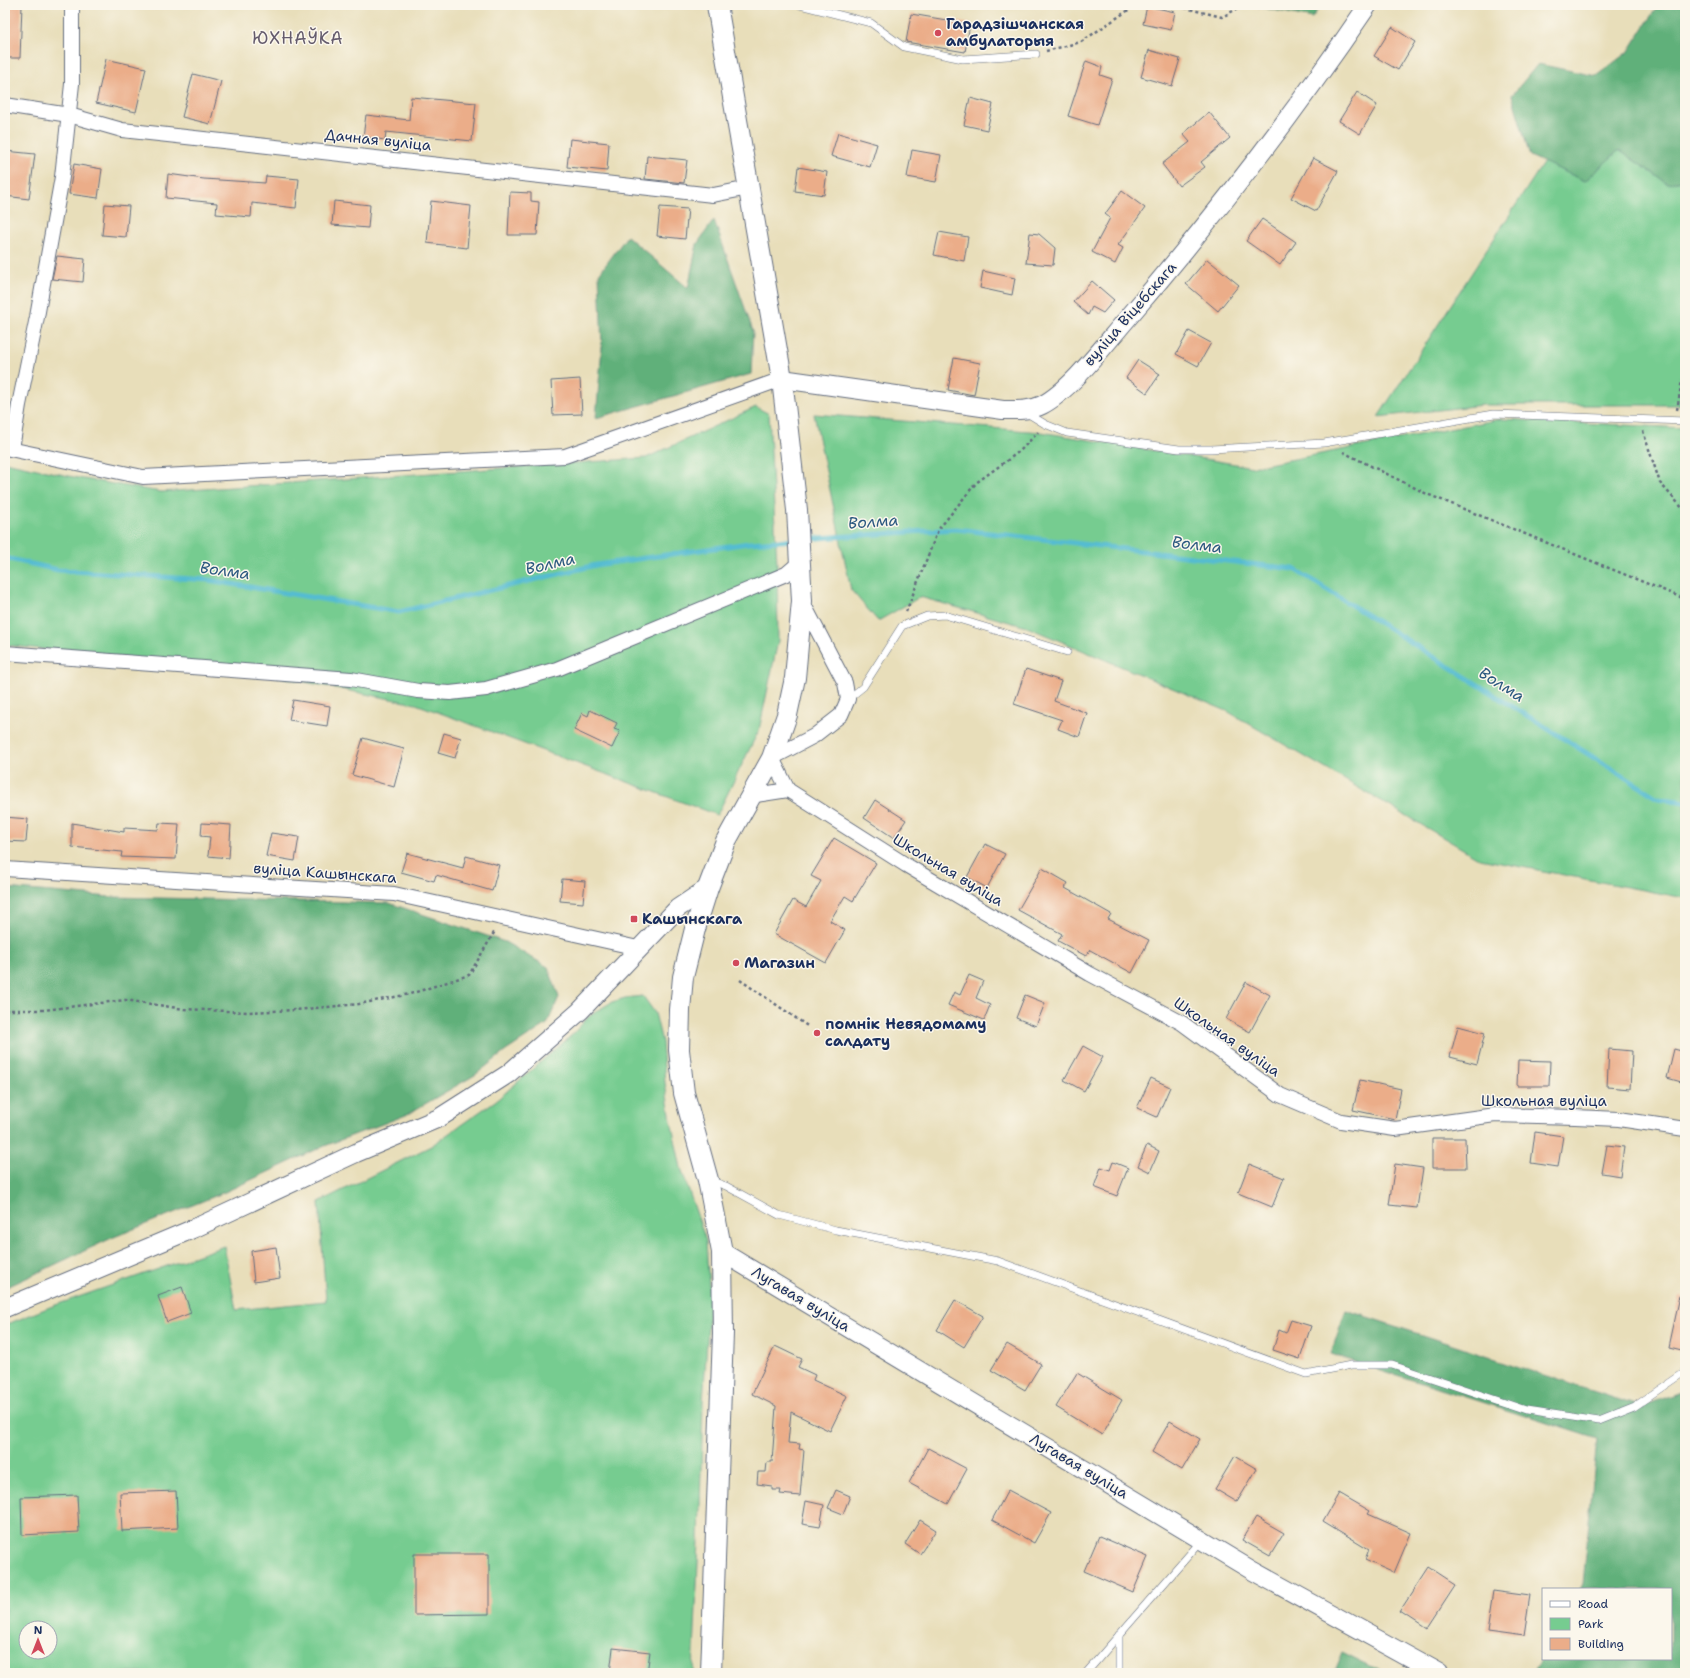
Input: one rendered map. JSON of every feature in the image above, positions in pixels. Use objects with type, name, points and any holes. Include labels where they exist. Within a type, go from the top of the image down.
[{"type":"main road","points":[[710,1673],[722,1340],[722,1252],[708,1180],[692,1130],[684,1093],[679,1050],[683,977],[695,929],[708,888],[726,841],[772,758],[787,715],[795,678],[802,601],[797,510],[782,379],[717,5]]},
{"type":"street","points":[[72,5],[72,84],[62,177],[37,317],[9,449],[143,477],[565,456],[782,379]]},
{"type":"street","name":"вуліца Віцебскага","points":[[782,379],[980,408],[1023,410],[1041,405],[1061,392],[1092,360],[1167,272],[1284,125],[1368,5]]},
{"type":"street","name":"Дачная вуліца","points":[[5,105],[69,115],[122,130],[713,195],[749,188]]},
{"type":"street","points":[[5,653],[351,679],[425,692],[450,693],[486,689],[557,670],[634,639],[786,574],[800,562]]},
{"type":"street","points":[[750,796],[788,790],[772,758],[820,732],[841,715],[848,699],[845,683],[802,601]]},
{"type":"street","name":"Школьная вуліца","points":[[788,790],[953,893],[1090,974],[1182,1023],[1280,1095],[1341,1121],[1395,1129],[1495,1115],[1567,1116],[1619,1119],[1685,1129]]},
{"type":"street","name":"вуліца Кашынскага","points":[[5,869],[394,894],[638,948]]},
{"type":"street","points":[[5,1308],[195,1228],[356,1153],[439,1118],[508,1074],[580,1011],[638,948],[678,908],[708,888]]},
{"type":"street","name":"Лугавая вуліца","points":[[722,1252],[1252,1571],[1439,1673]]},
{"type":"lane","points":[[800,5],[871,23],[904,46],[963,59],[1036,54]]},
{"type":"lane","points":[[1023,410],[1045,424],[1067,433],[1179,449],[1211,449],[1324,443],[1494,414],[1685,421]]},
{"type":"lane","points":[[848,699],[862,686],[902,626],[927,616],[945,615],[1067,652]]},
{"type":"lane","points":[[708,1180],[726,1186],[779,1215],[836,1230],[998,1260],[1306,1374],[1351,1365],[1392,1365],[1526,1410],[1600,1422],[1634,1407],[1685,1372]]},
{"type":"lane","points":[[1086,1673],[1202,1540]]},
{"type":"lane","points":[[1119,1635],[1119,1673]]},
{"type":"path","points":[[1036,54],[1081,42],[1136,5]]},
{"type":"path","points":[[1173,5],[1222,17],[1244,5]]},
{"type":"path","points":[[1675,421],[1682,380]]},
{"type":"path","points":[[1639,419],[1660,483],[1685,511]]},
{"type":"path","points":[[902,626],[938,530],[976,483],[1020,450],[1045,424]]},
{"type":"path","points":[[1324,443],[1427,494],[1685,599]]},
{"type":"path","points":[[5,1010],[44,1010],[125,1000],[184,1009],[246,1012],[295,1010],[359,1004],[410,994],[469,975],[503,919]]},
{"type":"path","points":[[740,980],[808,1027]]},
{"type":"green space","points":[[1250,5],[1321,5],[1312,18]]},
{"type":"green space","points":[[1658,5],[1685,5],[1685,181],[1667,183],[1619,150],[1585,181],[1530,156],[1512,95],[1538,64],[1596,76],[1629,51]]},
{"type":"green space","points":[[1619,150],[1667,183],[1685,181],[1685,405],[1483,405],[1378,417],[1544,162],[1585,181]]},
{"type":"green space","points":[[714,220],[753,331],[751,374],[596,418],[602,347],[599,274],[627,236],[688,288],[697,244]]},
{"type":"green space","points":[[756,407],[769,414],[777,564],[778,641],[759,730],[717,815],[416,704],[260,673],[5,645],[5,462],[78,478],[161,492],[646,458]]},
{"type":"green space","points":[[814,414],[1041,432],[1253,467],[1501,419],[1685,428],[1685,898],[1480,859],[1227,711],[1027,627],[920,597],[878,621],[851,590]]},
{"type":"green space","points":[[5,888],[111,897],[389,903],[505,942],[548,967],[559,997],[547,1024],[506,1051],[475,1075],[406,1115],[322,1147],[225,1192],[114,1237],[5,1288]]},
{"type":"green space","points":[[643,996],[655,1013],[662,1042],[665,1083],[681,1168],[706,1241],[710,1296],[703,1402],[693,1673],[5,1673],[5,1325],[50,1307],[224,1246],[236,1310],[326,1301],[319,1202],[431,1146],[498,1099],[573,1034],[587,1018],[612,1002],[625,998]]},
{"type":"green space","points":[[1346,1310],[1641,1407],[1685,1390],[1685,1673],[1533,1673],[1542,1658],[1542,1660],[1672,1660],[1672,1588],[1581,1588],[1583,1584],[1597,1439],[1331,1354]]},
{"type":"green space","points":[[1342,1652],[1385,1673],[1333,1673]]},
{"type":"building","points":[[5,5],[22,5],[20,58],[5,58]]},
{"type":"building","points":[[1147,6],[1175,12],[1171,30],[1143,24]]},
{"type":"building","name":"Гарадзішчанская амбулаторыя","points":[[911,14],[970,24],[965,52],[906,42]]},
{"type":"building","points":[[1392,27],[1415,42],[1398,70],[1374,56]]},
{"type":"building","points":[[1149,50],[1180,59],[1172,86],[1141,77]]},
{"type":"building","points":[[106,59],[146,68],[136,112],[96,103]]},
{"type":"building","points":[[1086,61],[1102,67],[1100,75],[1112,79],[1097,125],[1068,116]]},
{"type":"building","points":[[193,74],[221,81],[210,124],[182,117]]},
{"type":"building","points":[[1357,92],[1377,105],[1360,134],[1339,121]]},
{"type":"building","points":[[411,97],[476,103],[472,141],[386,132],[385,140],[363,137],[366,115],[409,120]]},
{"type":"building","points":[[970,98],[993,104],[987,130],[964,125]]},
{"type":"building","points":[[1209,112],[1230,138],[1201,162],[1205,167],[1179,186],[1162,164],[1190,142],[1183,134]]},
{"type":"building","points":[[838,133],[877,144],[870,167],[831,156]]},
{"type":"building","points":[[570,139],[609,143],[607,171],[567,167]]},
{"type":"building","points":[[912,150],[941,155],[936,182],[907,177]]},
{"type":"building","points":[[5,151],[35,154],[29,199],[5,196]]},
{"type":"building","points":[[647,156],[687,160],[684,183],[645,179]]},
{"type":"building","points":[[1313,158],[1338,171],[1316,211],[1291,198]]},
{"type":"building","points":[[74,164],[102,169],[98,198],[69,194]]},
{"type":"building","points":[[798,167],[827,172],[824,195],[795,191]]},
{"type":"building","points":[[168,174],[204,179],[265,183],[266,176],[299,179],[296,208],[252,203],[251,217],[216,214],[217,203],[166,198]]},
{"type":"building","points":[[1122,191],[1145,208],[1118,245],[1123,248],[1115,264],[1092,252],[1110,218],[1105,214]]},
{"type":"building","points":[[510,192],[531,193],[531,201],[539,202],[537,235],[508,235]]},
{"type":"building","points":[[334,201],[370,205],[368,228],[332,225]]},
{"type":"building","points":[[431,201],[471,206],[467,248],[427,243]]},
{"type":"building","points":[[105,204],[129,206],[126,237],[102,235]]},
{"type":"building","points":[[660,207],[688,209],[685,239],[657,236]]},
{"type":"building","points":[[1262,219],[1296,242],[1280,265],[1246,241]]},
{"type":"building","points":[[939,232],[968,237],[964,261],[934,255]]},
{"type":"building","points":[[1030,233],[1039,234],[1055,248],[1053,265],[1026,263]]},
{"type":"building","points":[[57,256],[85,259],[83,282],[52,279]]},
{"type":"building","points":[[1207,259],[1239,285],[1218,311],[1186,284]]},
{"type":"building","points":[[983,271],[1015,278],[1012,295],[980,288]]},
{"type":"building","points":[[1092,281],[1114,300],[1103,313],[1092,307],[1088,315],[1073,302]]},
{"type":"building","points":[[1189,331],[1211,343],[1198,366],[1176,354]]},
{"type":"building","points":[[954,358],[980,363],[974,395],[948,390]]},
{"type":"building","points":[[1138,360],[1160,374],[1147,393],[1126,378]]},
{"type":"building","points":[[580,379],[582,414],[553,415],[551,381]]},
{"type":"building","points":[[1026,669],[1061,681],[1054,701],[1087,713],[1079,737],[1058,729],[1062,720],[1014,704]]},
{"type":"building","points":[[293,700],[330,706],[327,726],[289,720]]},
{"type":"building","points":[[590,710],[617,723],[614,729],[620,731],[612,748],[574,730],[582,713],[588,716]]},
{"type":"building","points":[[444,733],[461,738],[455,758],[438,753]]},
{"type":"building","points":[[363,738],[404,749],[394,787],[352,775]]},
{"type":"building","points":[[875,800],[906,820],[894,838],[864,818]]},
{"type":"building","points":[[5,817],[28,819],[26,842],[5,841]]},
{"type":"building","points":[[72,823],[124,832],[124,828],[158,830],[159,823],[179,824],[176,859],[121,857],[122,852],[72,847]]},
{"type":"building","points":[[202,823],[231,825],[229,858],[208,856],[210,837],[201,836]]},
{"type":"building","points":[[271,833],[299,837],[295,861],[266,856]]},
{"type":"building","points":[[834,838],[876,863],[853,901],[845,896],[830,921],[845,930],[826,963],[774,934],[793,900],[806,907],[821,881],[811,876]]},
{"type":"building","points":[[985,844],[1005,854],[987,888],[967,877]]},
{"type":"building","points":[[407,853],[463,868],[466,856],[499,865],[492,891],[436,875],[434,881],[401,872]]},
{"type":"building","points":[[1042,868],[1068,883],[1065,888],[1111,914],[1108,919],[1149,940],[1132,973],[1090,950],[1086,956],[1058,941],[1062,934],[1018,910]]},
{"type":"building","points":[[562,879],[585,881],[583,903],[560,901]]},
{"type":"building","points":[[969,975],[983,981],[976,998],[990,1005],[984,1020],[948,1005],[954,992],[960,995]]},
{"type":"building","points":[[1246,982],[1270,995],[1250,1032],[1226,1019]]},
{"type":"building","points":[[1025,995],[1045,1003],[1036,1026],[1016,1018]]},
{"type":"building","points":[[1458,1026],[1485,1033],[1477,1064],[1450,1057]]},
{"type":"building","points":[[1083,1046],[1103,1057],[1084,1091],[1064,1080]]},
{"type":"building","points":[[1609,1049],[1632,1051],[1630,1089],[1607,1087]]},
{"type":"building","points":[[1674,1049],[1685,1052],[1685,1083],[1667,1078]]},
{"type":"building","points":[[1518,1060],[1550,1061],[1549,1086],[1517,1086]]},
{"type":"building","points":[[1151,1078],[1170,1087],[1157,1117],[1137,1108]]},
{"type":"building","points":[[1360,1080],[1401,1089],[1395,1119],[1353,1110]]},
{"type":"building","points":[[1535,1132],[1563,1136],[1558,1167],[1531,1163]]},
{"type":"building","points":[[1432,1138],[1465,1138],[1466,1168],[1432,1168]]},
{"type":"building","points":[[1147,1145],[1159,1151],[1150,1172],[1138,1166]]},
{"type":"building","points":[[1607,1145],[1624,1147],[1620,1176],[1602,1173]]},
{"type":"building","points":[[1113,1162],[1128,1168],[1117,1196],[1094,1187],[1101,1167],[1110,1170]]},
{"type":"building","points":[[1249,1164],[1284,1178],[1272,1207],[1238,1193]]},
{"type":"building","points":[[1395,1164],[1423,1168],[1417,1208],[1389,1205]]},
{"type":"building","points":[[276,1247],[280,1278],[254,1282],[251,1251]]},
{"type":"building","points":[[182,1287],[191,1313],[167,1322],[158,1296]]},
{"type":"building","points":[[1679,1296],[1685,1297],[1685,1351],[1668,1347]]},
{"type":"building","points":[[955,1300],[983,1316],[964,1347],[937,1330]]},
{"type":"building","points":[[1291,1320],[1311,1326],[1300,1359],[1273,1350],[1279,1330],[1286,1333]]},
{"type":"building","points":[[1007,1344],[1041,1364],[1025,1390],[991,1370]]},
{"type":"building","points":[[775,1346],[802,1359],[798,1367],[815,1375],[813,1380],[847,1396],[830,1431],[791,1412],[788,1443],[800,1444],[799,1449],[804,1450],[800,1496],[780,1494],[781,1490],[772,1490],[772,1486],[757,1484],[758,1472],[766,1472],[767,1462],[772,1462],[776,1406],[752,1394]]},
{"type":"building","points":[[1077,1373],[1122,1400],[1102,1435],[1056,1407]]},
{"type":"building","points":[[1170,1421],[1200,1439],[1182,1470],[1152,1452]]},
{"type":"building","points":[[928,1448],[967,1469],[948,1504],[909,1483]]},
{"type":"building","points":[[1235,1456],[1257,1469],[1237,1502],[1215,1489]]},
{"type":"building","points":[[836,1490],[850,1496],[843,1514],[828,1508]]},
{"type":"building","points":[[1008,1490],[1051,1513],[1034,1543],[992,1520]]},
{"type":"building","points":[[176,1491],[178,1528],[122,1531],[120,1493]]},
{"type":"building","points":[[1339,1493],[1370,1511],[1368,1514],[1411,1533],[1394,1573],[1365,1560],[1369,1549],[1323,1521]]},
{"type":"building","points":[[77,1495],[79,1532],[22,1535],[21,1497]]},
{"type":"building","points":[[806,1501],[824,1505],[820,1527],[802,1524]]},
{"type":"building","points":[[1256,1517],[1284,1533],[1270,1556],[1242,1540]]},
{"type":"building","points":[[920,1520],[936,1530],[920,1554],[905,1544]]},
{"type":"building","points":[[1099,1536],[1148,1557],[1133,1592],[1084,1571]]},
{"type":"building","points":[[414,1554],[489,1554],[489,1614],[414,1615]]},
{"type":"building","points":[[1429,1568],[1455,1585],[1427,1628],[1401,1611]]},
{"type":"building","points":[[1493,1591],[1530,1596],[1524,1635],[1487,1630]]},
{"type":"building","points":[[613,1648],[650,1652],[647,1673],[610,1673]]},
{"type":"waterway","name":"Волма","points":[[803,539],[956,529],[1294,569],[1658,798],[1685,802]]},
{"type":"waterway","name":"Волма","points":[[5,558],[58,570],[208,580],[399,612],[596,565],[749,543],[795,540]]},
{"type":"place","name":"Гарадзішчанская амбулаторыя","points":[[938,33]]},
{"type":"place","name":"Кашынскага","points":[[634,919]]},
{"type":"place","name":"Магазин","points":[[736,963]]},
{"type":"place","name":"помнік Невядомаму салдату","points":[[817,1033]]},
{"type":"district","name":"ЮХНАЎКА","points":[[298,38]]}]
